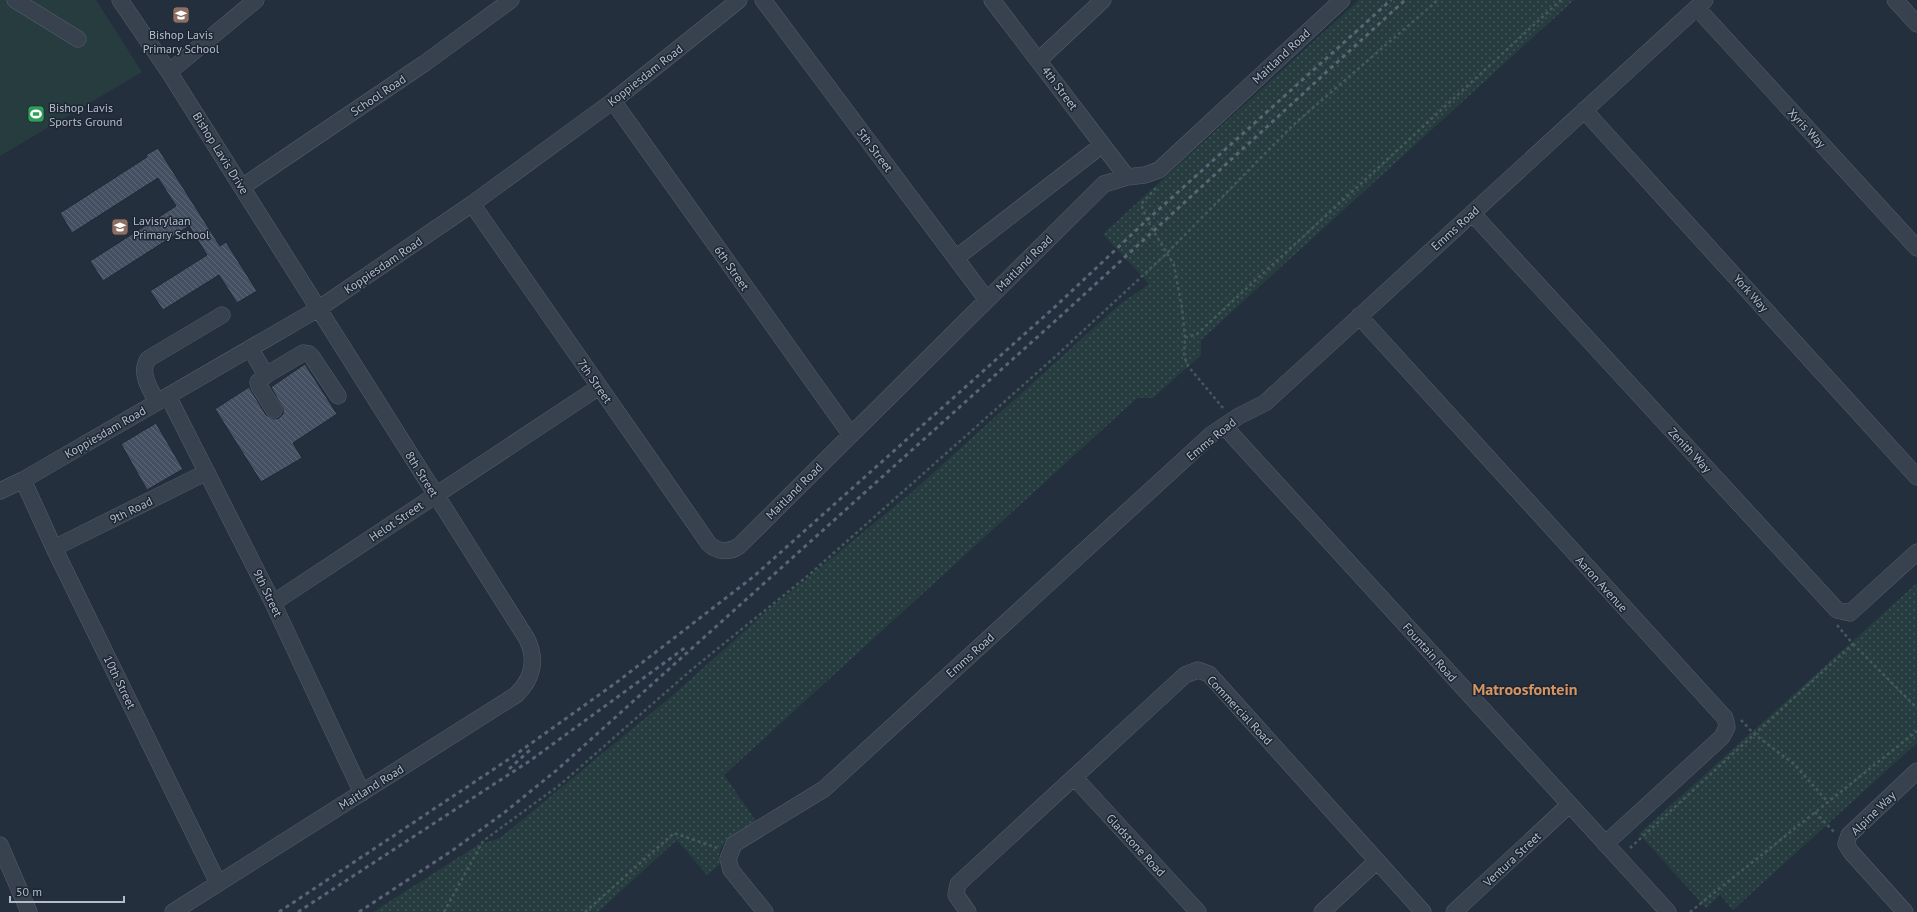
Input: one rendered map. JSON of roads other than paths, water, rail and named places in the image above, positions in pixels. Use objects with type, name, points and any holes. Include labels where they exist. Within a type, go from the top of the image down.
[{"type":"street","points":[[16,0],[78,40]]},
{"type":"street","name":"Bishop Lavis Drive","points":[[120,0],[170,72],[318,309]]},
{"type":"street","points":[[170,72],[256,0]]},
{"type":"street","name":"School Road","points":[[242,188],[425,63],[511,0]]},
{"type":"street","name":"Koppiesdam Road","points":[[0,491],[23,480],[318,309],[472,204],[613,101],[740,0]]},
{"type":"street","name":"5th Street","points":[[763,0],[987,300]]},
{"type":"street","name":"4th Street","points":[[992,0],[1127,177]]},
{"type":"street","points":[[1039,60],[1103,0]]},
{"type":"street","name":"Maitland Road","points":[[723,551],[734,549],[739,546],[1104,184],[1127,177],[1153,173],[1159,170],[1342,0]]},
{"type":"street","points":[[1895,0],[1917,24]]},
{"type":"street","name":"Emms Road","points":[[765,912],[731,870],[728,853],[734,844],[824,789],[1212,434],[1265,403],[1701,4]]},
{"type":"street","name":"Xyris Way","points":[[1701,4],[1917,248]]},
{"type":"street","name":"6th Street","points":[[613,101],[851,435]]},
{"type":"street","name":"York Way","points":[[1584,110],[1917,477]]},
{"type":"street","points":[[956,258],[1102,145]]},
{"type":"street","name":"7th Street","points":[[472,204],[709,544],[723,551]]},
{"type":"street","name":"Zenith Way","points":[[1472,214],[1837,610],[1846,613],[1854,610],[1917,552]]},
{"type":"street","name":"8th Street","points":[[318,309],[527,639]]},
{"type":"street","name":"9th Street","points":[[222,315],[148,359],[144,369],[144,374],[162,399],[207,472],[273,603],[362,793]]},
{"type":"street","name":"Aaron Avenue","points":[[1359,316],[1725,718],[1727,728],[1722,737],[1605,844]]},
{"type":"street","points":[[250,348],[266,375]]},
{"type":"street","points":[[274,410],[258,384],[259,380],[303,353],[306,353],[312,357],[338,396]]},
{"type":"street","name":"Helot Street","points":[[273,603],[435,494],[599,387]]},
{"type":"street","name":"Fountain Road","points":[[1229,423],[1569,805],[1668,912]]},
{"type":"street","name":"9th Road","points":[[54,548],[207,472]]},
{"type":"street","name":"10th Street","points":[[23,480],[54,548],[218,884]]},
{"type":"street","name":"Maitland Road","points":[[173,912],[516,695],[529,681],[532,672],[533,654],[527,639]]},
{"type":"street","name":"Commercial Road","points":[[968,912],[956,895],[958,884],[1185,675],[1198,670],[1209,674],[1423,912]]},
{"type":"street","name":"Alpine Way","points":[[1905,912],[1851,852],[1846,844],[1849,835],[1917,771]]},
{"type":"street","name":"Gladstone Road","points":[[1074,777],[1198,912]]},
{"type":"street","name":"Ventura Street","points":[[1454,912],[1569,805]]},
{"type":"street","points":[[0,845],[29,912]]},
{"type":"street","points":[[1322,912],[1377,861]]},
{"type":"railway","points":[[279,912],[512,757],[617,682],[753,577],[1057,305],[1147,220],[1391,0]]},
{"type":"railway","points":[[359,912],[453,850],[505,812],[558,769],[1064,313],[1405,0]]},
{"type":"railway","points":[[298,912],[531,760],[686,647]]},
{"type":"railway","points":[[509,769],[531,749]]},
{"type":"place","name":"Bishop Lavis Primary School","points":[[181,15]]},
{"type":"place","name":"Bishop Lavis Sports Ground","points":[[36,114]]},
{"type":"place","name":"Lavisrylaan Primary School","points":[[120,227]]},
{"type":"district","name":"Matroosfontein","points":[[1525,689]]}]
